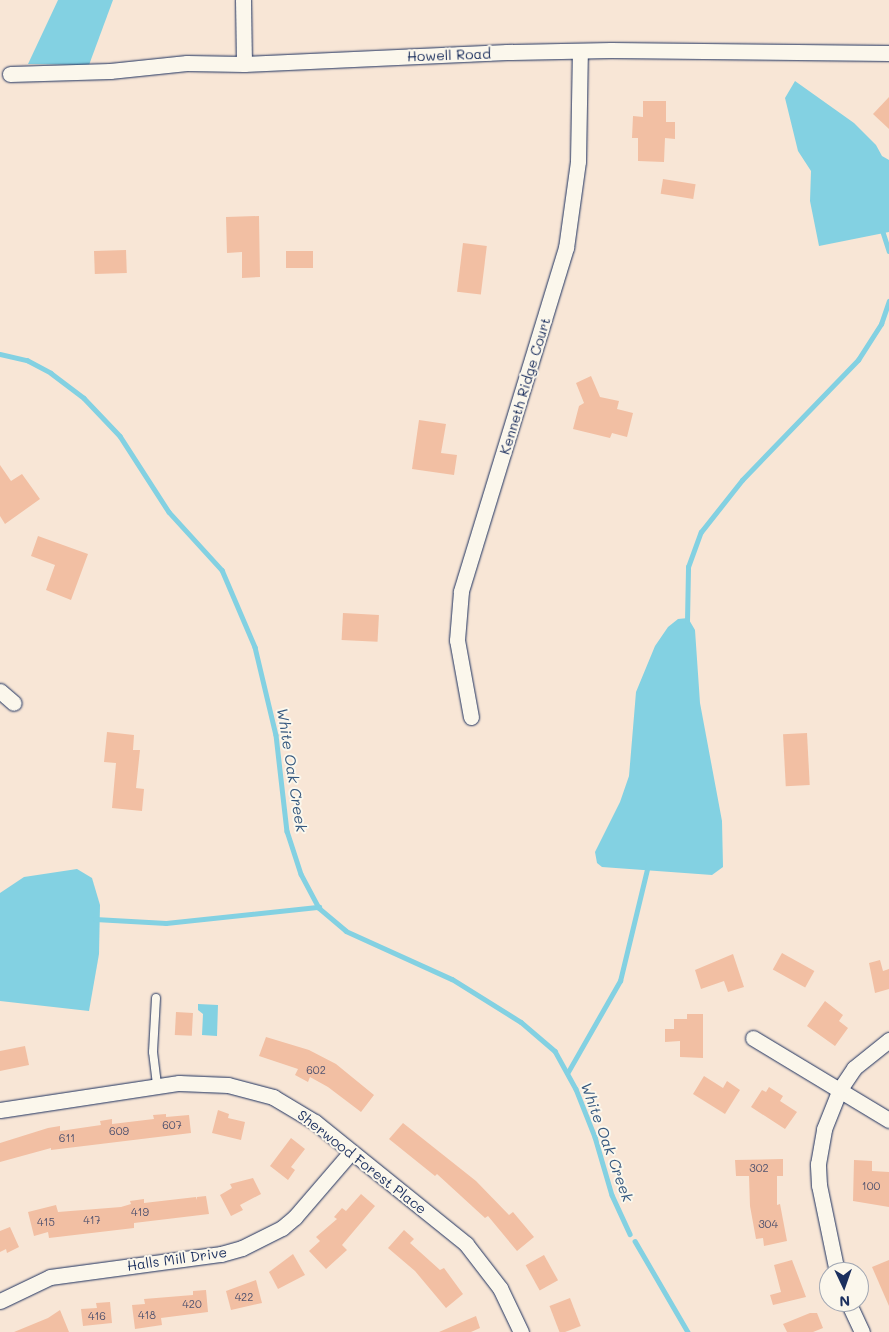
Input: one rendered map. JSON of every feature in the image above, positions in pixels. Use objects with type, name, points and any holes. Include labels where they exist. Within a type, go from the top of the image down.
[{"type":"street","points":[[243,0],[244,64]]},
{"type":"street","name":"Howell Road","points":[[10,74],[110,71],[187,63],[244,64],[580,51],[889,53]]},
{"type":"street","name":"Kenneth Ridge Court","points":[[470,717],[457,640],[462,591],[566,248],[578,162],[580,51]]},
{"type":"street","points":[[0,691],[14,703]]},
{"type":"street","points":[[753,1038],[889,1120]]},
{"type":"street","points":[[835,1262],[822,1204],[818,1164],[824,1128],[840,1089],[860,1062],[889,1040]]},
{"type":"street","name":"Sherwood Forest Place","points":[[0,1110],[156,1085],[219,1084],[273,1098],[315,1122],[466,1244],[500,1288],[522,1332]]},
{"type":"street","name":"Halls Mill Drive","points":[[0,1301],[50,1277],[221,1254],[242,1248],[282,1228],[295,1217],[351,1152]]},
{"type":"street","points":[[853,1312],[862,1332]]},
{"type":"lane","points":[[156,998],[153,1052],[156,1085]]},
{"type":"water","points":[[58,0],[113,0],[89,65],[28,64]]},
{"type":"water","points":[[795,81],[854,123],[876,145],[882,156],[889,160],[889,232],[819,246],[810,201],[811,171],[798,151],[785,98]]},
{"type":"water","points":[[688,618],[695,630],[700,703],[722,821],[723,867],[712,875],[602,867],[597,863],[595,852],[620,802],[629,776],[636,692],[655,646],[668,627],[678,619]]},
{"type":"water","points":[[77,869],[92,878],[100,905],[99,954],[89,1011],[0,1001],[0,893],[24,877]]},
{"type":"water","points":[[198,1004],[218,1005],[217,1036],[202,1035],[203,1014],[198,1010]]},
{"type":"building","points":[[889,97],[889,129],[873,114]]},
{"type":"building","points":[[643,101],[666,101],[666,122],[675,122],[675,139],[665,138],[664,162],[638,161],[638,138],[632,138],[633,116],[643,117]]},
{"type":"building","points":[[663,179],[696,184],[693,199],[661,194]]},
{"type":"building","points":[[259,216],[260,277],[242,278],[242,252],[227,253],[226,217]]},
{"type":"building","points":[[463,243],[487,246],[481,295],[457,292]]},
{"type":"building","points":[[126,250],[127,273],[95,274],[94,251]]},
{"type":"building","points":[[286,251],[313,251],[313,268],[286,268]]},
{"type":"building","points":[[591,376],[600,397],[619,401],[617,409],[633,413],[627,437],[612,433],[610,438],[573,429],[579,406],[584,403],[576,383]]},
{"type":"building","points":[[419,420],[446,424],[441,453],[457,455],[454,475],[412,469]]},
{"type":"building","points":[[0,465],[11,481],[22,474],[40,499],[5,524],[0,516]]},
{"type":"building","points":[[38,536],[88,554],[71,600],[46,590],[55,565],[31,556]]},
{"type":"building","points":[[343,613],[379,615],[378,642],[342,640]]},
{"type":"building","points":[[107,732],[134,735],[133,750],[140,750],[136,788],[144,789],[142,811],[112,808],[116,763],[104,762]]},
{"type":"building","points":[[807,733],[810,785],[786,786],[783,734]]},
{"type":"building","points":[[782,953],[814,971],[805,988],[773,970]]},
{"type":"building","points":[[733,954],[744,987],[728,992],[724,981],[701,989],[695,970]]},
{"type":"building","points":[[880,960],[883,971],[889,969],[889,989],[875,993],[869,963]]},
{"type":"building","points":[[825,1001],[843,1015],[839,1021],[848,1028],[835,1046],[807,1026]]},
{"type":"building","points":[[176,1012],[193,1013],[192,1036],[175,1035]]},
{"type":"building","points":[[687,1014],[703,1014],[703,1058],[680,1057],[680,1041],[665,1042],[665,1029],[674,1029],[674,1019],[687,1019]]},
{"type":"building","points":[[266,1037],[309,1050],[336,1064],[374,1095],[361,1112],[328,1087],[310,1077],[308,1082],[295,1075],[298,1069],[259,1056]]},
{"type":"building","points":[[25,1046],[29,1065],[0,1071],[0,1051]]},
{"type":"building","points":[[704,1076],[723,1088],[727,1081],[740,1090],[725,1114],[693,1094]]},
{"type":"building","points":[[769,1087],[783,1096],[780,1101],[797,1112],[785,1129],[751,1107],[762,1090],[766,1092]]},
{"type":"building","points":[[218,1110],[229,1114],[228,1118],[245,1122],[241,1140],[212,1133]]},
{"type":"building","points":[[166,1114],[166,1117],[189,1115],[191,1133],[51,1150],[51,1148],[0,1162],[0,1143],[48,1128],[60,1126],[60,1131],[101,1125],[100,1121],[112,1119],[112,1124],[154,1119],[153,1115]]},
{"type":"building","points":[[403,1123],[476,1181],[509,1215],[513,1212],[534,1237],[517,1251],[488,1216],[485,1218],[437,1174],[435,1176],[389,1139]]},
{"type":"building","points":[[291,1138],[305,1149],[291,1167],[295,1170],[288,1180],[270,1166]]},
{"type":"building","points":[[783,1159],[783,1176],[777,1176],[777,1205],[780,1204],[787,1241],[764,1246],[763,1238],[756,1239],[750,1206],[749,1176],[736,1176],[735,1160]]},
{"type":"building","points":[[854,1160],[872,1161],[872,1171],[889,1172],[889,1207],[853,1201]]},
{"type":"building","points":[[253,1178],[261,1194],[240,1205],[243,1210],[231,1216],[220,1195],[232,1188],[230,1184]]},
{"type":"building","points":[[361,1194],[375,1206],[342,1245],[347,1250],[326,1269],[309,1251],[320,1241],[316,1237],[337,1219],[334,1217],[342,1208],[346,1211]]},
{"type":"building","points":[[206,1196],[209,1214],[134,1223],[134,1228],[49,1238],[48,1232],[34,1236],[28,1212],[56,1205],[58,1212],[121,1207],[131,1204],[130,1201],[144,1199],[144,1203],[196,1197],[196,1200],[197,1197]]},
{"type":"building","points":[[10,1227],[19,1247],[7,1253],[6,1249],[0,1252],[0,1231]]},
{"type":"building","points":[[404,1230],[414,1239],[410,1243],[440,1270],[444,1268],[463,1294],[446,1308],[415,1271],[388,1248]]},
{"type":"building","points":[[293,1254],[305,1275],[278,1289],[269,1272]]},
{"type":"building","points":[[544,1255],[558,1280],[540,1291],[526,1265]]},
{"type":"building","points":[[792,1260],[806,1297],[773,1305],[770,1295],[781,1292],[774,1265]]},
{"type":"building","points":[[889,1260],[889,1306],[872,1267]]},
{"type":"building","points":[[256,1280],[262,1303],[231,1310],[226,1291]]},
{"type":"building","points":[[206,1290],[208,1312],[161,1318],[162,1325],[135,1329],[132,1305],[145,1304],[144,1299],[193,1295],[193,1291]]},
{"type":"building","points":[[570,1298],[581,1326],[565,1332],[559,1332],[549,1306]]},
{"type":"building","points":[[110,1302],[112,1323],[83,1326],[81,1309],[97,1308],[96,1303]]},
{"type":"building","points":[[60,1310],[69,1332],[14,1332],[48,1318]]},
{"type":"building","points":[[810,1313],[817,1313],[823,1328],[813,1332],[787,1332],[783,1324]]},
{"type":"building","points":[[476,1316],[480,1328],[471,1332],[439,1332]]},
{"type":"waterway","points":[[882,229],[889,251]]},
{"type":"waterway","points":[[687,621],[688,567],[701,532],[742,480],[858,360],[881,324],[889,301]]},
{"type":"waterway","name":"White Oak Creek","points":[[0,354],[27,360],[51,373],[84,398],[120,436],[169,512],[222,570],[255,647],[276,735],[287,831],[301,874],[319,908],[346,931],[452,979],[521,1022],[555,1051],[576,1089],[595,1137],[612,1195],[630,1234]]},
{"type":"waterway","points":[[568,1072],[620,981],[648,865]]},
{"type":"waterway","points":[[95,919],[166,923],[319,907]]},
{"type":"waterway","name":"White Oak Creek","points":[[635,1241],[688,1332]]}]
